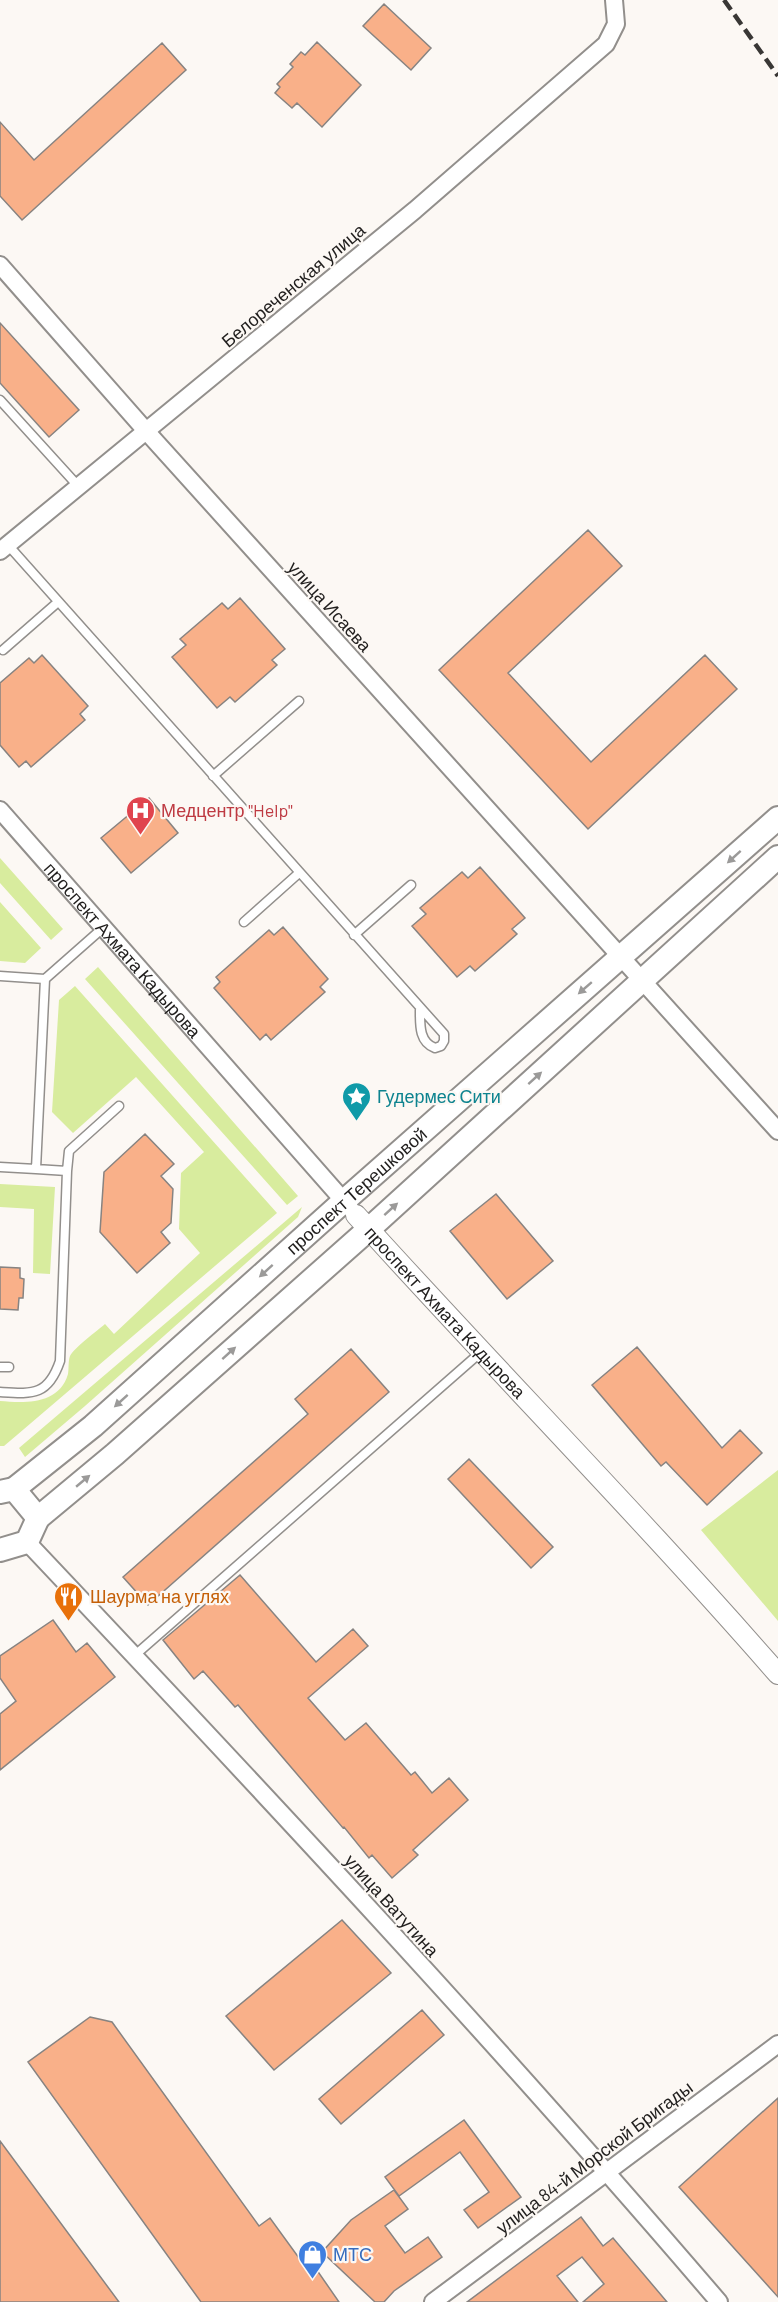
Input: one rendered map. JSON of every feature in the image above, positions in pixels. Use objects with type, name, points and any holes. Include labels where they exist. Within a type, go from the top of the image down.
[{"type":"main road","name":"проспект Терешковой","points":[[38,1518],[115,1454],[356,1215],[631,970],[778,818]]},
{"type":"main road","name":"проспект Терешковой","points":[[7,1491],[93,1426],[356,1215],[631,970],[778,857]]},
{"type":"main road","points":[[0,1550],[27,1542],[38,1518],[7,1491]]},
{"type":"street","name":"Белореченская улица","points":[[4,548],[415,210],[606,44],[616,24],[614,0]]},
{"type":"street","name":"улица Исаева","points":[[0,265],[147,432],[778,1131]]},
{"type":"street","name":"проспект Ахмата Кадырова","points":[[0,810],[356,1215],[480,1352],[705,1590],[778,1674]]},
{"type":"street","name":"улица Ватутина","points":[[27,1542],[262,1791],[608,2172],[719,2302]]},
{"type":"street","name":"улица 84-й Морской Бригады","points":[[434,2302],[778,2044]]},
{"type":"lane","points":[[0,400],[79,487]]},
{"type":"lane","points":[[4,548],[58,602],[420,1010]]},
{"type":"lane","points":[[3,650],[58,602]]},
{"type":"lane","points":[[213,776],[298,701]]},
{"type":"lane","points":[[244,922],[299,873]]},
{"type":"lane","points":[[354,935],[411,885]]},
{"type":"lane","points":[[0,976],[45,979],[104,927]]},
{"type":"lane","points":[[36,1169],[45,979]]},
{"type":"lane","points":[[0,1392],[26,1394],[47,1386],[56,1374],[60,1361],[69,1151],[119,1106]]},
{"type":"lane","points":[[0,1167],[67,1171]]},
{"type":"lane","points":[[134,1656],[480,1352]]},
{"type":"green space","points":[[0,858],[63,929],[51,940],[0,883]]},
{"type":"green space","points":[[0,902],[41,948],[25,963],[0,961]]},
{"type":"green space","points":[[98,967],[298,1196],[287,1205],[85,979]]},
{"type":"green space","points":[[75,986],[277,1213],[4,1446],[0,1446],[0,1401],[30,1402],[49,1397],[57,1392],[64,1384],[68,1374],[70,1356],[76,1348],[105,1324],[114,1334],[200,1253],[179,1229],[181,1173],[204,1152],[136,1077],[73,1133],[52,1112],[59,1000]]},
{"type":"green space","points":[[0,1184],[55,1187],[50,1274],[33,1273],[34,1209],[0,1207]]},
{"type":"green space","points":[[302,1207],[298,1217],[25,1457],[19,1448]]},
{"type":"green space","points":[[778,1470],[778,1621],[701,1530]]},
{"type":"building","points":[[384,4],[431,48],[411,70],[363,26]]},
{"type":"building","points":[[317,42],[361,85],[322,127],[297,103],[292,108],[275,93],[280,87],[277,84],[293,67],[290,64],[301,52],[305,55]]},
{"type":"building","points":[[162,43],[186,70],[22,220],[0,196],[0,122],[34,160]]},
{"type":"building","points":[[0,323],[79,410],[49,437],[0,383]]},
{"type":"building","points":[[588,530],[622,566],[508,673],[591,762],[705,655],[737,689],[588,829],[439,670]]},
{"type":"building","points":[[240,598],[285,649],[272,660],[277,665],[235,702],[230,697],[217,708],[172,657],[186,645],[180,639],[222,603],[228,609]]},
{"type":"building","points":[[42,655],[88,706],[80,714],[85,720],[31,767],[26,761],[19,767],[0,745],[0,683],[29,658],[34,663]]},
{"type":"building","name":"Медцентр \"Help\"","points":[[149,798],[178,833],[131,873],[101,838]]},
{"type":"building","points":[[480,867],[525,918],[512,929],[517,934],[475,971],[470,966],[457,977],[412,926],[426,914],[420,908],[462,872],[468,878]]},
{"type":"building","points":[[283,927],[328,979],[320,987],[325,992],[271,1040],[266,1034],[260,1040],[214,988],[220,982],[216,977],[269,930],[274,935]]},
{"type":"building","points":[[145,1134],[174,1164],[161,1176],[173,1189],[171,1223],[161,1232],[170,1243],[137,1273],[100,1232],[104,1172]]},
{"type":"building","points":[[496,1194],[553,1261],[507,1299],[450,1231]]},
{"type":"building","points":[[0,1267],[20,1268],[20,1278],[24,1279],[23,1298],[19,1298],[18,1310],[0,1309]]},
{"type":"building","points":[[637,1347],[722,1448],[740,1430],[762,1453],[707,1505],[666,1462],[661,1466],[592,1385]]},
{"type":"building","points":[[351,1349],[389,1392],[148,1605],[123,1577],[308,1414],[295,1399]]},
{"type":"building","points":[[469,1459],[553,1547],[531,1568],[448,1479]]},
{"type":"building","points":[[240,1575],[316,1662],[353,1629],[368,1646],[308,1698],[345,1740],[366,1723],[411,1775],[415,1772],[432,1793],[449,1778],[468,1800],[413,1850],[418,1855],[392,1878],[372,1855],[369,1858],[238,1705],[235,1707],[203,1671],[194,1679],[163,1640]]},
{"type":"building","points":[[53,1620],[76,1652],[87,1643],[115,1677],[0,1770],[0,1714],[16,1701],[0,1678],[0,1656]]},
{"type":"building","points":[[342,1920],[391,1973],[274,2070],[226,2016]]},
{"type":"building","points":[[422,2010],[444,2035],[341,2124],[319,2099]]},
{"type":"building","points":[[90,2017],[112,2022],[259,2226],[270,2218],[307,2269],[312,2263],[339,2302],[201,2302],[28,2062]]},
{"type":"building","points":[[778,2098],[778,2297],[679,2187]]},
{"type":"building","points":[[464,2120],[521,2197],[478,2228],[464,2210],[489,2192],[460,2152],[399,2196],[385,2177]]},
{"type":"building","points":[[0,2141],[119,2302],[0,2302]]},
{"type":"building","points":[[394,2190],[408,2209],[385,2226],[405,2253],[428,2237],[442,2257],[394,2291],[384,2302],[375,2302],[322,2252],[351,2220]]},
{"type":"building","points":[[581,2217],[603,2246],[613,2238],[667,2302],[583,2302],[604,2284],[582,2257],[557,2276],[578,2302],[467,2302]]},
{"type":"railway","points":[[724,0],[778,76]]},
{"type":"place","name":"Медцентр \"Help\"","points":[[140,836]]},
{"type":"place","name":"Гудермес Сити","points":[[356,1122]]},
{"type":"place","name":"Шаурма на углях","points":[[69,1622]]},
{"type":"place","name":"МТС","points":[[312,2280]]}]
